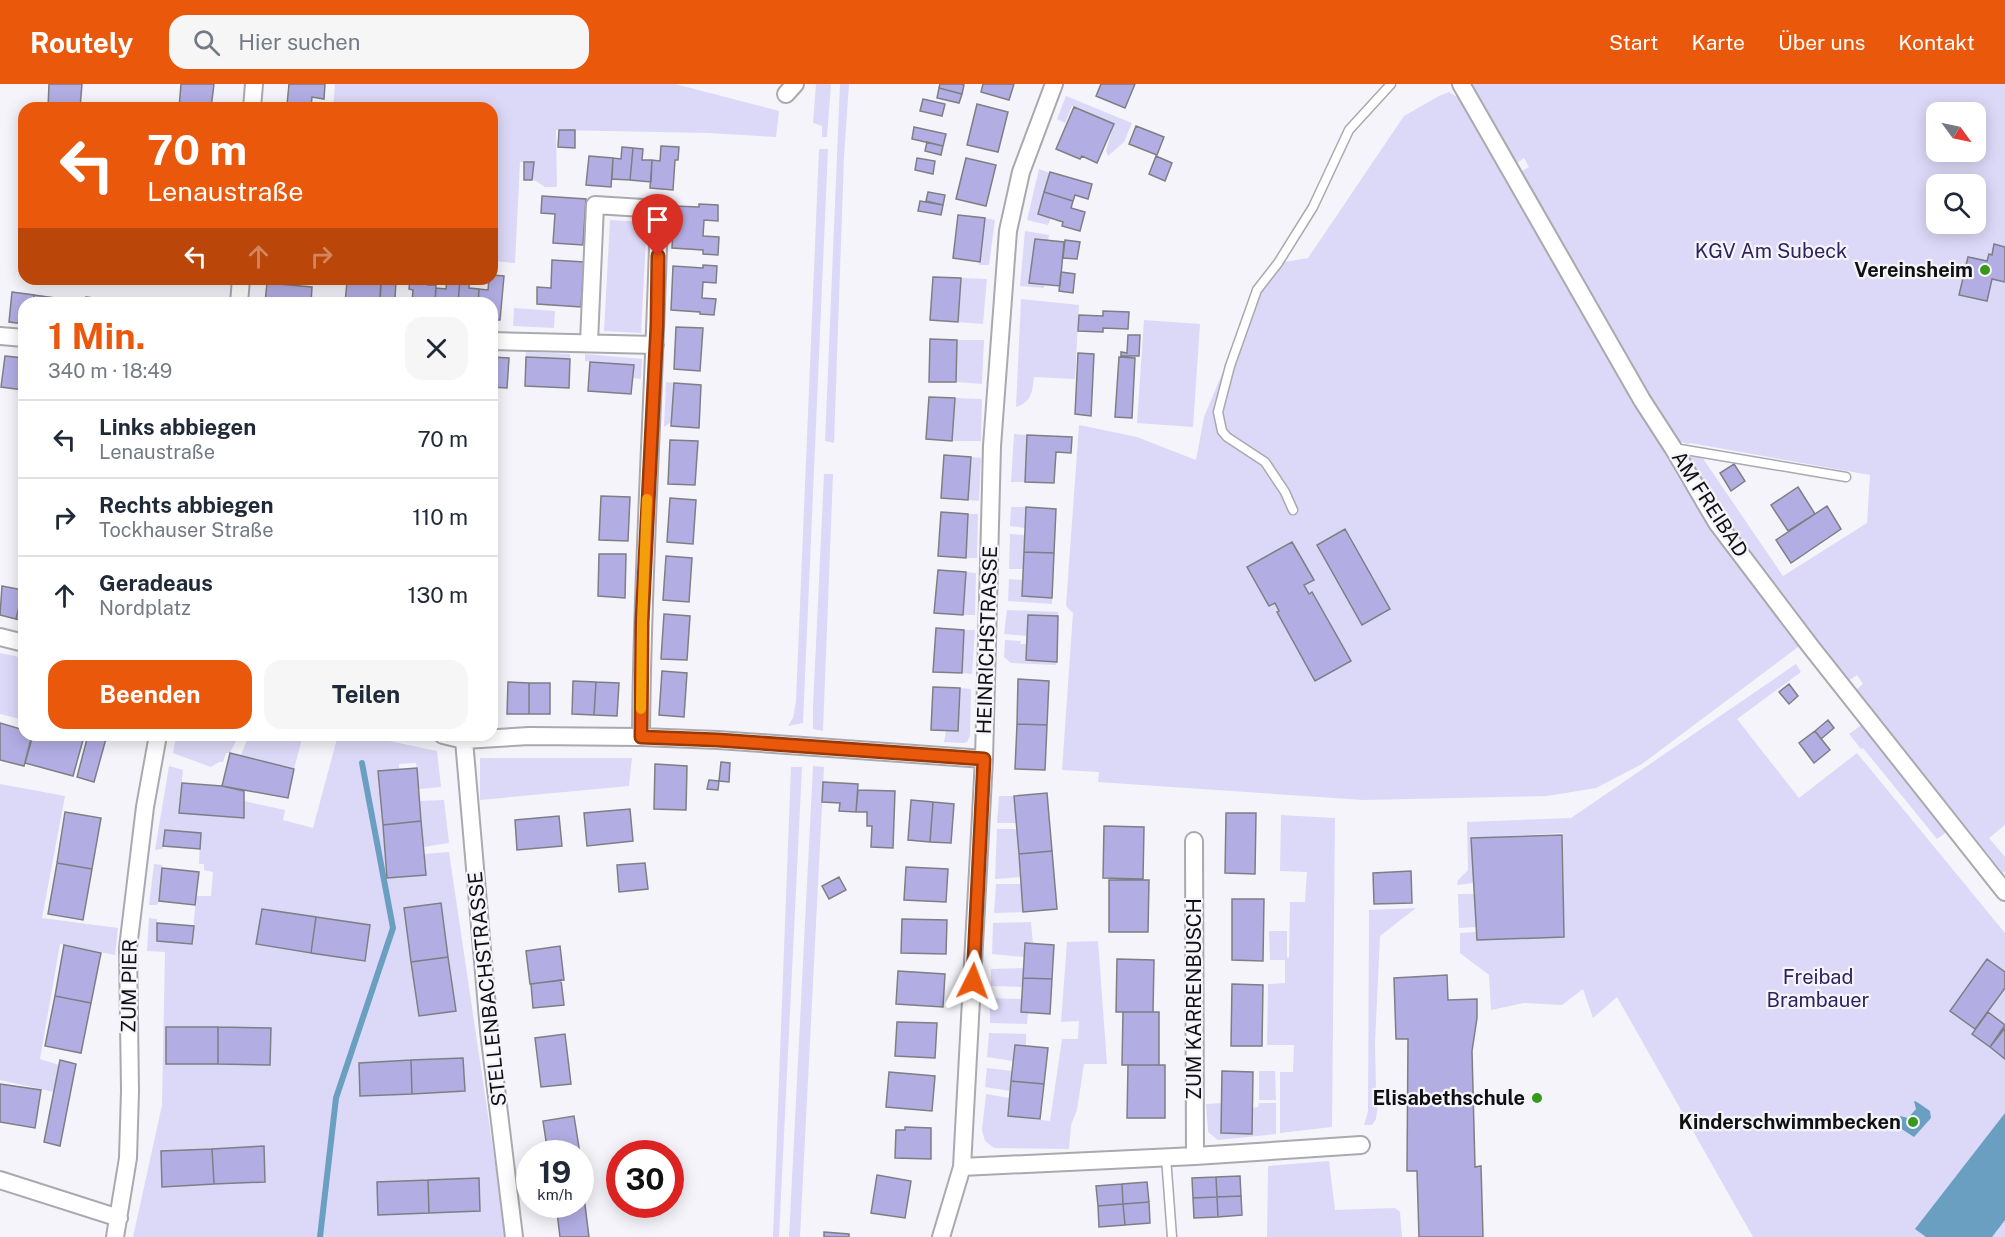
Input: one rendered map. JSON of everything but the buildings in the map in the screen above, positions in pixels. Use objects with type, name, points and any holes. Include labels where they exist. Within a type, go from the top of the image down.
[{"type":"street","points":[[252,102],[254,84]]},
{"type":"street","name":"HEINRICHSTRASSE","points":[[941,1237],[962,1167],[984,759],[992,446],[1008,231],[1021,172],[1054,84]]},
{"type":"street","name":"AM FREIBAD","points":[[1461,84],[1642,400],[1718,523],[1811,647],[2005,892]]},
{"type":"street","points":[[589,342],[595,205],[659,209],[656,345],[642,622],[641,737]]},
{"type":"street","points":[[0,336],[18,338]]},
{"type":"street","points":[[498,341],[656,345]]},
{"type":"street","points":[[0,637],[18,642]]},
{"type":"street","points":[[498,738],[641,737],[718,740],[984,759]]},
{"type":"street","name":"ZUM PIER","points":[[115,1237],[128,1158],[130,1091],[128,948],[145,807],[157,741]]},
{"type":"street","name":"STELLENBACHSTRASSE","points":[[464,741],[489,1031],[514,1237]]},
{"type":"street","name":"ZUM KARRENBUSCH","points":[[1194,842],[1194,1156]]},
{"type":"street","points":[[962,1167],[1361,1145]]},
{"type":"street","points":[[0,1180],[119,1218]]},
{"type":"lane","points":[[1293,510],[1285,492],[1265,462],[1227,437],[1222,430],[1218,412],[1230,366],[1257,290],[1278,263],[1313,207],[1349,130],[1391,84]]},
{"type":"lane","points":[[1673,448],[1846,477]]},
{"type":"lane","points":[[1166,1157],[1172,1237]]},
{"type":"green space","points":[[335,84],[675,84],[779,111],[776,137],[708,133],[556,130],[557,187],[545,187],[532,180],[533,163],[520,162],[515,263],[498,262],[498,102],[334,102]]},
{"type":"green space","points":[[816,84],[831,84],[827,137],[822,137],[822,126],[813,123]]},
{"type":"green space","points":[[840,84],[849,84],[844,157],[834,443],[825,441]]},
{"type":"green space","name":"KGV Am Subeck","points":[[1472,84],[2005,84],[2005,825],[1989,838],[2005,857],[2003,873],[1856,690],[1863,684],[1857,675],[1848,681],[1716,509],[1686,461],[1688,456],[1702,457],[1783,576],[1867,523],[1870,475],[1675,440],[1520,172],[1529,167],[1524,158],[1516,164]]},
{"type":"green space","points":[[1449,92],[1463,101],[1682,484],[1744,572],[1802,644],[1642,764],[1596,788],[1547,796],[1364,800],[1098,782],[1099,772],[1062,770],[1073,613],[1066,606],[1079,425],[1137,437],[1196,460],[1204,417],[1257,290],[1278,263],[1308,258],[1404,116]]},
{"type":"green space","points":[[1066,96],[1132,123],[1124,142],[1108,156],[1106,151],[1114,124],[1072,106],[1065,123],[1057,119]]},
{"type":"green space","points":[[819,149],[828,149],[803,723],[788,726],[793,718],[796,701]]},
{"type":"green space","points":[[1039,169],[1050,173],[1038,214],[1051,218],[1048,225],[1027,220]]},
{"type":"green space","points":[[985,218],[995,220],[989,265],[979,265]]},
{"type":"green space","points":[[610,220],[647,222],[641,333],[604,331]]},
{"type":"green space","points":[[1025,231],[1049,235],[1048,241],[1035,239],[1029,282],[1044,284],[1044,288],[1020,286]]},
{"type":"green space","points":[[961,278],[987,279],[983,324],[958,322]]},
{"type":"green space","points":[[1021,299],[1079,305],[1075,379],[1034,377],[1032,392],[1028,399],[1016,407]]},
{"type":"green space","points":[[514,308],[555,311],[554,328],[513,326]]},
{"type":"green space","points":[[1144,320],[1200,324],[1193,427],[1137,423]]},
{"type":"green space","points":[[957,340],[984,340],[982,384],[956,382]]},
{"type":"green space","points":[[526,352],[570,354],[570,359],[526,357]]},
{"type":"green space","points":[[585,354],[642,359],[641,379],[633,378],[634,365],[585,361]]},
{"type":"green space","points":[[666,382],[674,383],[671,422],[664,427]]},
{"type":"green space","points":[[955,398],[982,399],[981,441],[952,441]]},
{"type":"green space","points":[[1014,434],[1027,435],[1025,482],[1011,482]]},
{"type":"green space","points":[[971,457],[981,458],[979,501],[968,500]]},
{"type":"green space","points":[[824,474],[833,474],[823,731],[813,729],[813,707]]},
{"type":"green space","points":[[1011,507],[1026,507],[1025,528],[1010,526]]},
{"type":"green space","points":[[968,514],[978,514],[977,558],[966,558]]},
{"type":"green space","points":[[1010,534],[1025,535],[1023,569],[1009,569]]},
{"type":"green space","points":[[966,572],[976,573],[975,615],[963,615]]},
{"type":"green space","points":[[1009,579],[1023,580],[1023,596],[1052,598],[1052,604],[1008,601]]},
{"type":"green space","points":[[1007,610],[1058,612],[1058,616],[1028,615],[1027,636],[1004,634]]},
{"type":"green space","points":[[964,630],[975,630],[972,674],[962,673]]},
{"type":"green space","points":[[1005,640],[1021,641],[1020,644],[1027,644],[1026,660],[1057,662],[1056,665],[1011,663],[1004,657]]},
{"type":"green space","points":[[0,653],[18,657],[18,718],[0,714]]},
{"type":"green space","name":"Freibad Brambauer","points":[[1796,664],[1801,672],[1737,719],[1799,798],[1857,753],[2005,933],[2005,1237],[1753,1237],[1617,997],[1593,1018],[1583,989],[1562,1005],[1524,1003],[1491,1010],[1489,975],[1460,953],[1460,933],[1476,932],[1477,940],[1564,936],[1563,833],[1472,838],[1474,883],[1457,885],[1458,880],[1468,870],[1467,822],[1571,818]]},
{"type":"green space","points":[[960,688],[971,689],[970,736],[967,742],[963,743],[944,742],[946,731],[958,731]]},
{"type":"green space","points":[[1864,723],[1946,827],[1945,833],[1937,839],[1849,734]]},
{"type":"green space","points":[[175,741],[236,741],[230,753],[226,753],[223,762],[211,767],[173,753]]},
{"type":"green space","points":[[247,741],[301,741],[294,769],[241,755]]},
{"type":"green space","points":[[336,741],[390,741],[437,751],[441,787],[419,789],[416,763],[399,764],[399,769],[378,771],[387,878],[425,875],[424,854],[449,852],[506,1237],[133,1237],[162,1105],[165,952],[147,951],[149,918],[157,919],[157,941],[192,944],[196,896],[211,896],[213,872],[204,870],[204,864],[199,864],[200,833],[165,830],[163,849],[155,850],[169,766],[183,770],[179,813],[244,818],[244,801],[285,810],[283,820],[313,828]]},
{"type":"green space","points":[[480,758],[632,758],[629,786],[480,800]]},
{"type":"green space","points":[[813,766],[824,767],[800,1237],[789,1237]]},
{"type":"green space","points":[[791,767],[802,767],[779,1237],[773,1237]]},
{"type":"green space","points":[[0,784],[65,796],[42,918],[118,928],[115,955],[60,944],[40,1059],[59,1065],[54,1092],[0,1080]]},
{"type":"green space","points":[[999,796],[1014,796],[1016,823],[997,823]]},
{"type":"green space","points":[[444,800],[449,843],[423,847],[420,801]]},
{"type":"green space","points":[[1281,815],[1335,818],[1332,1127],[1280,1133],[1280,1072],[1293,1072],[1294,1045],[1267,1045],[1268,984],[1285,983],[1285,960],[1270,960],[1269,931],[1287,931],[1287,957],[1289,958],[1290,902],[1305,902],[1307,872],[1280,871]]},
{"type":"green space","points":[[997,829],[1017,829],[1020,877],[995,879]]},
{"type":"green space","points":[[154,864],[162,865],[159,901],[157,905],[149,905]]},
{"type":"green space","points":[[996,884],[1021,884],[1023,912],[994,913]]},
{"type":"green space","points":[[1458,894],[1474,894],[1476,927],[1459,928]]},
{"type":"green space","points":[[1416,908],[1380,936],[1375,1043],[1376,1090],[1373,1091],[1373,1103],[1378,1104],[1376,1119],[1372,1125],[1364,1125],[1368,1112],[1369,910]]},
{"type":"green space","points":[[1031,922],[1033,944],[1024,957],[992,954],[993,923]]},
{"type":"green space","points":[[1098,941],[1107,1064],[1084,1064],[1077,1110],[1071,1125],[1069,1149],[994,1148],[985,1141],[982,1130],[986,1094],[1009,1098],[1008,1116],[1050,1121],[1062,1039],[1078,1039],[1079,1021],[1061,1022],[1067,942]]},
{"type":"green space","points":[[1024,968],[1023,987],[991,986],[991,969]]},
{"type":"green space","points":[[990,998],[1022,999],[1021,1012],[1028,1013],[1027,1024],[990,1023]]},
{"type":"green space","points":[[989,1033],[1026,1034],[1026,1046],[1013,1061],[987,1057]]},
{"type":"green space","points":[[987,1068],[1012,1071],[1010,1091],[985,1087]]},
{"type":"green space","points":[[1259,1071],[1275,1071],[1276,1100],[1259,1100]]},
{"type":"green space","points":[[1222,1103],[1221,1133],[1252,1134],[1253,1108],[1258,1107],[1259,1103],[1276,1103],[1276,1134],[1218,1140],[1208,1132],[1206,1104]]},
{"type":"green space","points":[[1329,1161],[1335,1210],[1395,1208],[1400,1212],[1402,1237],[1267,1237],[1268,1166]]},
{"type":"shaded area","name":"Kinderschwimmbecken","points":[[1914,1101],[1930,1111],[1931,1118],[1914,1137],[1897,1126],[1900,1116],[1908,1118],[1916,1109]]},
{"type":"shaded area","points":[[2005,1113],[2005,1220],[1992,1237],[1926,1237],[1915,1229]]},
{"type":"waterway","points":[[320,1237],[336,1098],[393,928],[362,763]]},
{"type":"slow traffic","points":[[641,709],[647,499]]},
{"type":"place","name":"Vereinsheim","points":[[1985,270]]},
{"type":"place","name":"Elisabethschule","points":[[1537,1098]]},
{"type":"place","name":"Kinderschwimmbecken","points":[[1913,1122]]},
{"type":"route","points":[[658,256],[657,325],[642,622],[641,737],[718,740],[984,759],[973,981]]}]
